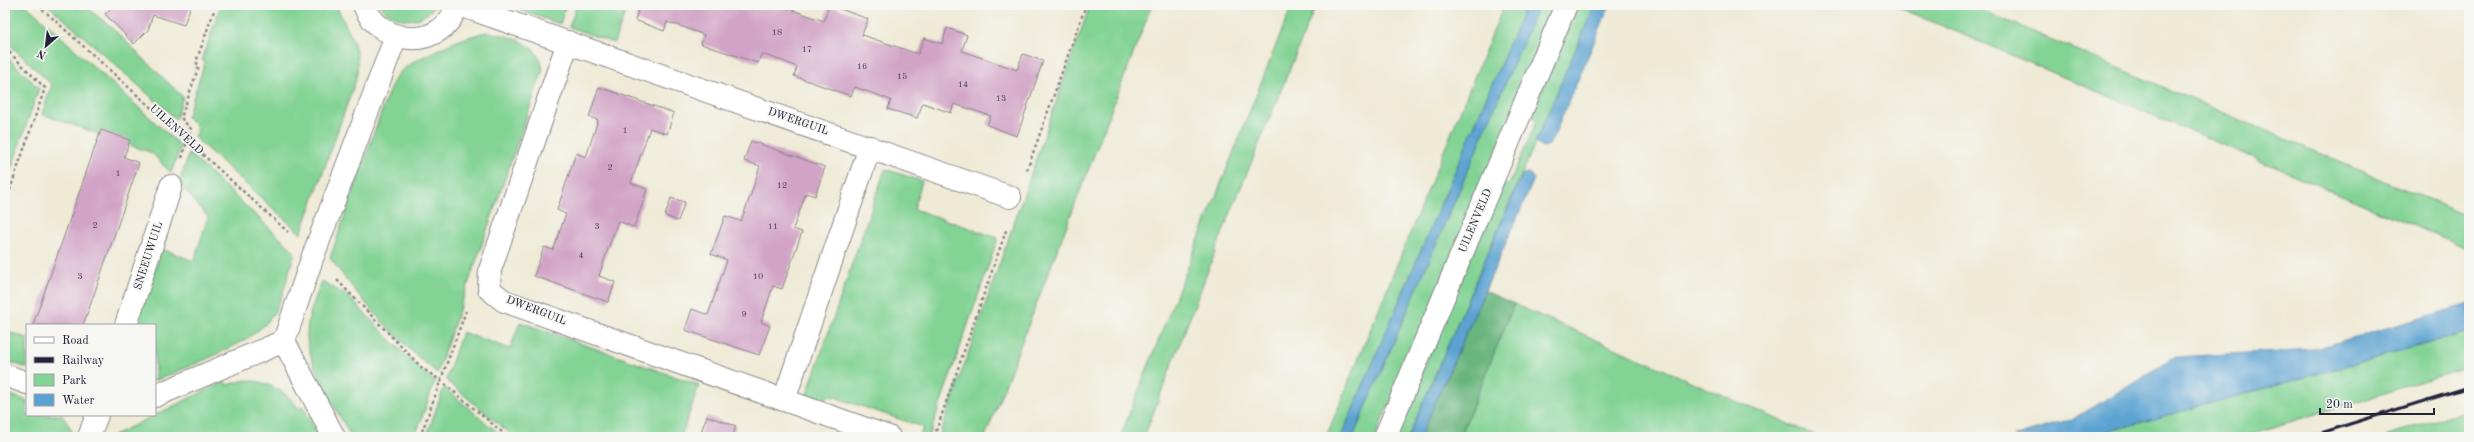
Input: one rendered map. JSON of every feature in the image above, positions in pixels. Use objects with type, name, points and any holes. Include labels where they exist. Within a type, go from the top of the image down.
[{"type":"street","points":[[364,5],[371,20],[382,30],[396,36],[415,39],[434,33],[448,22],[459,5]]},
{"type":"street","name":"DWERGUIL","points":[[459,5],[1010,197]]},
{"type":"street","name":"UILENVELD","points":[[1385,437],[1566,5]]},
{"type":"street","points":[[334,437],[284,341],[313,256],[396,36]]},
{"type":"street","points":[[489,288],[490,270],[568,42]]},
{"type":"street","points":[[784,400],[870,147]]},
{"type":"street","name":"SNEEUWUIL","points":[[126,324],[171,186]]},
{"type":"street","name":"DWERGUIL","points":[[489,288],[504,301],[889,437]]},
{"type":"street","points":[[156,396],[284,341]]},
{"type":"street","points":[[5,375],[26,383]]},
{"type":"street","points":[[89,437],[97,416]]},
{"type":"path","name":"UILENVELD","points":[[38,5],[313,256],[422,368],[440,380],[508,437]]},
{"type":"path","points":[[171,186],[192,129],[181,118],[199,66],[196,62],[216,5]]},
{"type":"path","points":[[5,48],[45,88],[5,204]]},
{"type":"path","points":[[420,437],[468,306],[489,288]]},
{"type":"green space","points":[[5,5],[26,5],[181,146],[171,173],[152,153],[42,114],[52,85],[5,40]]},
{"type":"green space","points":[[48,5],[84,5],[111,27],[183,97],[176,119]]},
{"type":"green space","points":[[221,5],[336,5],[350,33],[358,61],[355,82],[301,234],[194,137],[198,128],[187,117],[205,62],[202,60]]},
{"type":"green space","points":[[379,5],[435,5],[422,17],[407,20],[392,15]]},
{"type":"green space","points":[[505,5],[566,5],[560,24]]},
{"type":"green space","points":[[577,5],[628,5],[614,43],[569,27]]},
{"type":"green space","points":[[1090,5],[1152,5],[985,437],[939,437]]},
{"type":"green space","points":[[1292,5],[1316,5],[1224,229],[1144,437],[1120,437]]},
{"type":"green space","points":[[1504,5],[1526,5],[1341,437],[1326,437]]},
{"type":"green space","points":[[1539,5],[1559,5],[1375,437],[1353,437]]},
{"type":"green space","points":[[1579,5],[1595,5],[1408,437],[1394,437],[1502,185],[1509,184],[1537,120],[1531,116]]},
{"type":"green space","points":[[1893,5],[1970,5],[2469,217],[2469,249]]},
{"type":"green space","points":[[487,32],[523,42],[536,53],[541,61],[543,70],[437,373],[422,361],[380,319],[330,258],[387,96],[392,84],[400,72],[417,60],[441,48]]},
{"type":"green space","points":[[5,55],[39,88],[5,187]]},
{"type":"green space","points":[[189,153],[295,252],[279,302],[271,317],[262,327],[250,336],[218,354],[156,381],[156,324],[135,324],[162,249],[194,261],[208,217],[179,183]]},
{"type":"green space","points":[[885,169],[922,181],[914,209],[998,238],[929,437],[920,437],[923,427],[831,396],[817,404],[805,400]]},
{"type":"green space","points":[[322,281],[349,297],[419,369],[435,381],[415,437],[351,437],[317,372],[308,345],[308,320]]},
{"type":"green space","points":[[1485,291],[1514,304],[1460,437],[1420,437]]},
{"type":"green space","points":[[1514,304],[1818,437],[1460,437]]},
{"type":"green space","points":[[520,322],[699,385],[681,437],[514,437],[446,380],[462,332],[510,349]]},
{"type":"green space","points":[[5,331],[26,338],[26,368],[5,360]]},
{"type":"green space","points":[[2469,332],[2469,367],[2241,437],[2088,437]]},
{"type":"green space","points":[[246,380],[262,383],[276,388],[294,402],[299,409],[303,406],[319,437],[110,437],[156,416],[156,415],[225,381],[226,385]]},
{"type":"green space","points":[[444,387],[503,437],[426,437]]},
{"type":"green space","points":[[5,393],[26,401],[26,416],[63,416],[71,429],[72,437],[5,437]]},
{"type":"green space","points":[[2469,410],[2469,437],[2381,437]]},
{"type":"water","points":[[1526,5],[1539,5],[1353,437],[1341,437]]},
{"type":"water","points":[[1595,5],[1610,5],[1554,136],[1549,145],[1543,147],[1536,144],[1536,140]]},
{"type":"water","points":[[1529,173],[1534,179],[1420,437],[1408,437],[1518,184],[1523,174]]},
{"type":"water","points":[[2469,304],[2469,332],[2088,437],[2013,437],[2075,418],[2176,357],[2314,349]]},
{"type":"building","points":[[114,5],[191,5],[184,25],[153,15],[148,30],[134,44],[105,14]]},
{"type":"building","points":[[640,5],[778,5],[824,21],[829,5],[868,19],[862,35],[918,54],[924,38],[942,44],[947,28],[967,35],[962,51],[1017,70],[1023,54],[1043,61],[1017,136],[987,125],[991,116],[954,104],[951,113],[923,103],[917,118],[888,109],[891,100],[855,87],[851,96],[794,76],[797,67],[780,60],[761,54],[758,63],[701,44],[704,35],[686,28],[667,22],[664,31],[635,20]]},
{"type":"building","points":[[599,87],[674,113],[667,134],[650,128],[631,183],[647,189],[641,208],[634,227],[618,221],[599,276],[615,282],[608,302],[534,276],[544,247],[553,250],[566,214],[557,210],[576,153],[586,157],[598,120],[589,117]]},
{"type":"building","points":[[101,130],[130,140],[124,157],[139,163],[83,324],[33,324]]},
{"type":"building","points":[[751,141],[825,167],[815,196],[806,193],[793,229],[802,232],[782,289],[773,286],[761,322],[770,326],[759,355],[685,330],[692,309],[708,315],[727,260],[711,254],[725,216],[741,221],[751,194],[760,166],[744,161]]},
{"type":"building","points":[[671,198],[685,202],[678,221],[665,216]]},
{"type":"building","points":[[707,416],[736,426],[733,436],[737,437],[699,437]]},
{"type":"railway","points":[[2308,437],[2469,387]]}]
